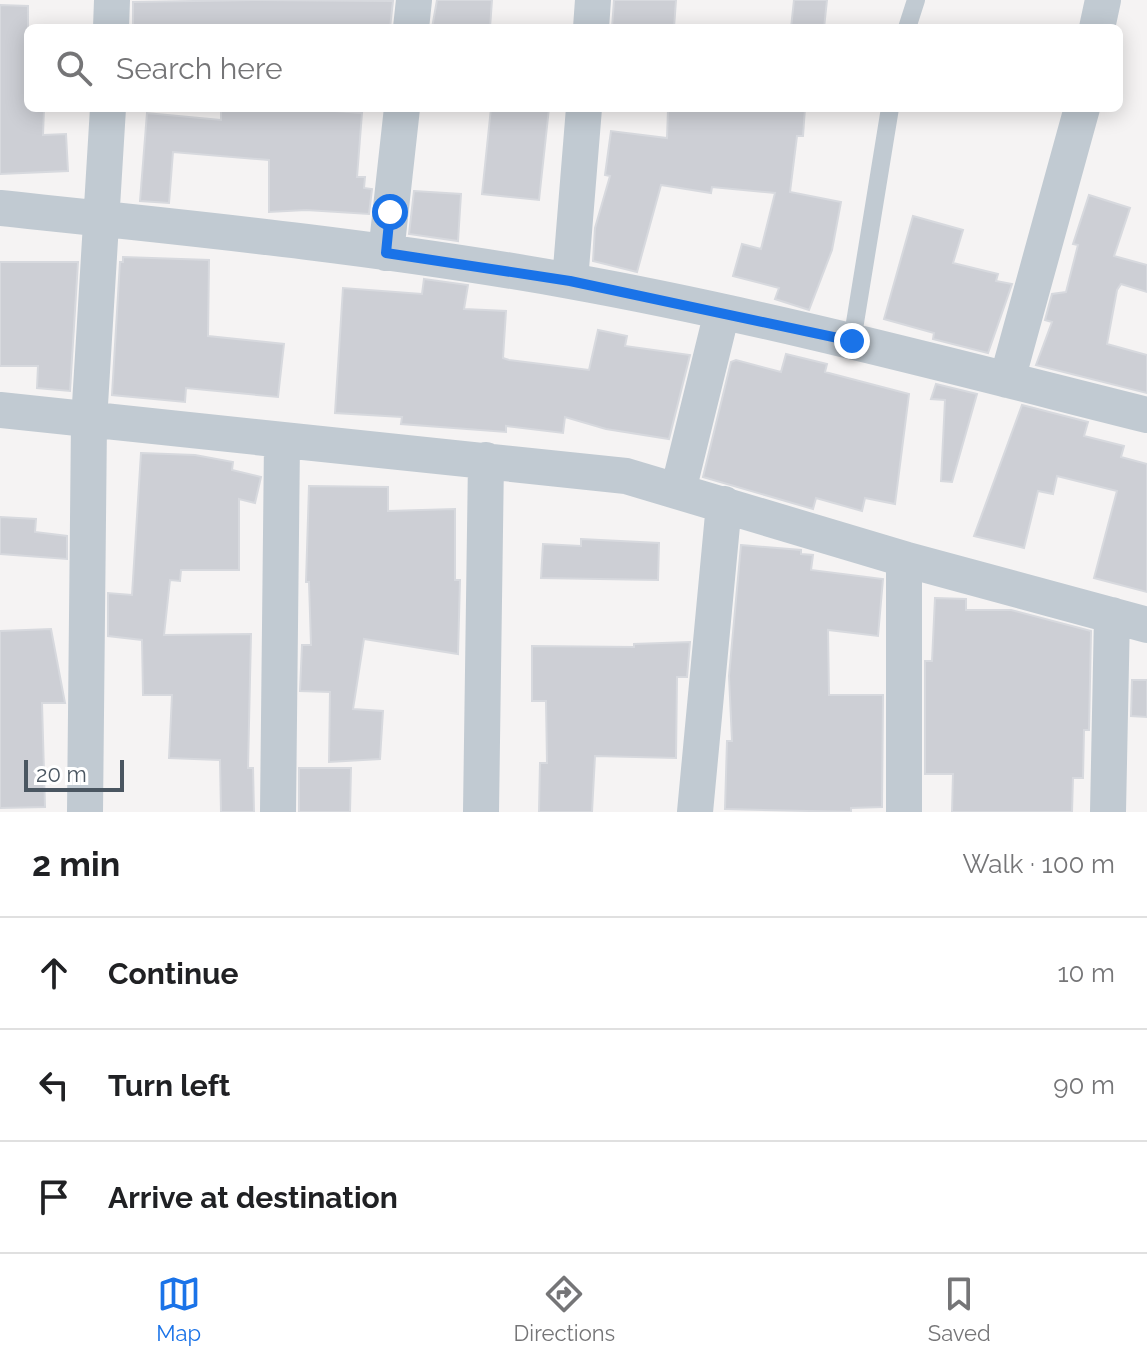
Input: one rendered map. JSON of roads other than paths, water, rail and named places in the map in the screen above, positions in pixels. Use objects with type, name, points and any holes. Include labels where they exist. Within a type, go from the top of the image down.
[{"type":"street","points":[[111,24],[112,0]]},
{"type":"street","points":[[411,24],[414,0]]},
{"type":"street","points":[[591,24],[593,0]]},
{"type":"street","points":[[1098,24],[1103,0]]},
{"type":"street","points":[[85,812],[89,421],[108,112]]},
{"type":"street","points":[[386,253],[402,112]]},
{"type":"street","points":[[570,281],[584,112]]},
{"type":"street","points":[[1007,380],[1081,112]]},
{"type":"street","points":[[0,208],[386,253],[570,281],[852,341],[1147,415]]},
{"type":"street","points":[[678,491],[722,312]]},
{"type":"street","points":[[0,410],[626,476],[904,559],[1147,625]]},
{"type":"street","points":[[278,812],[282,441]]},
{"type":"street","points":[[481,812],[486,460]]},
{"type":"street","points":[[695,812],[724,504]]},
{"type":"street","points":[[904,559],[904,812]]},
{"type":"street","points":[[1108,812],[1112,615]]},
{"type":"lane","points":[[908,24],[916,0]]},
{"type":"lane","points":[[852,341],[889,112]]}]
